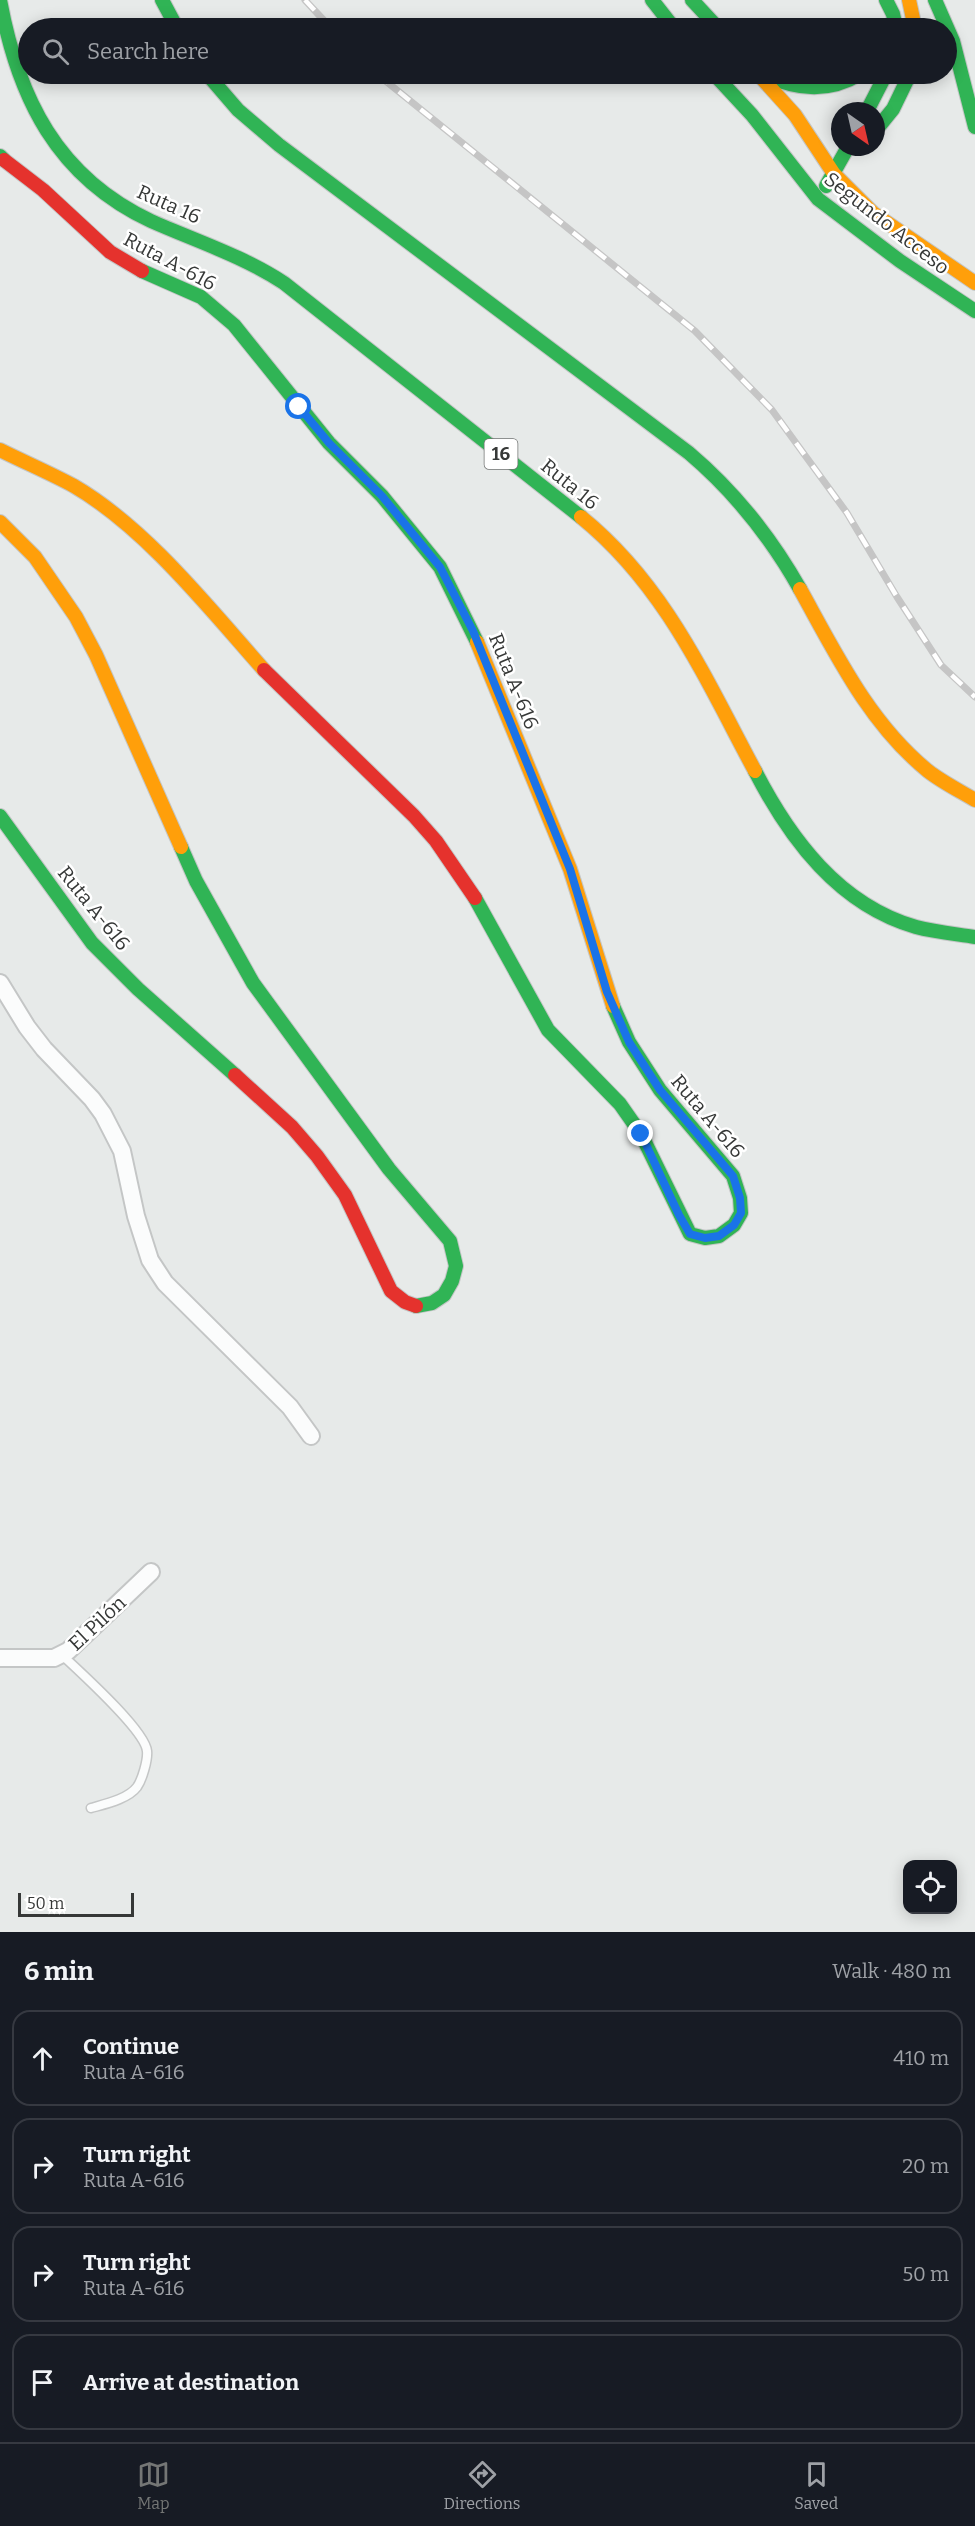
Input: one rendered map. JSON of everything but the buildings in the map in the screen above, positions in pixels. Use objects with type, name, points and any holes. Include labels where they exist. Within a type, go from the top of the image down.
[{"type":"main road","name":"Ruta 16","points":[[0,0],[10,54],[18,76]]},
{"type":"main road","points":[[162,0],[172,18]]},
{"type":"main road","points":[[651,0],[666,18]]},
{"type":"main road","points":[[692,0],[709,18]]},
{"type":"main road","points":[[884,0],[885,18]]},
{"type":"main road","points":[[884,0],[894,18]]},
{"type":"main road","points":[[909,0],[913,18]]},
{"type":"main road","points":[[935,0],[943,18]]},
{"type":"main road","points":[[957,57],[975,127]]},
{"type":"main road","name":"Ruta 16","points":[[21,84],[26,99],[45,130],[94,186],[150,220],[212,244],[282,281],[591,525],[633,567],[674,622],[692,651],[776,812],[814,863],[857,902],[889,919],[922,929],[975,937]]},
{"type":"main road","points":[[216,84],[238,110],[272,140],[665,434],[727,487],[754,518],[779,553],[843,669],[875,718],[926,770],[970,797]]},
{"type":"main road","name":"Segundo Acceso","points":[[723,84],[752,115],[818,199],[900,261],[975,311]]},
{"type":"main road","name":"Segundo Acceso","points":[[768,84],[795,115],[834,174],[873,213],[975,283]]},
{"type":"main road","points":[[787,84],[813,89],[843,84]]},
{"type":"main road","points":[[872,102],[881,84]]},
{"type":"main road","points":[[885,119],[893,109],[905,84]]},
{"type":"main road","points":[[37,142],[51,156],[94,186]]},
{"type":"main road","points":[[818,199],[843,156]]},
{"type":"main road","points":[[834,174],[851,156]]},
{"type":"main road","name":"Ruta A-616","points":[[0,450],[75,487],[143,540],[185,581],[275,682],[414,816],[436,841],[469,888],[548,1030],[620,1104],[641,1134],[690,1234],[705,1238],[719,1236],[734,1225],[741,1213],[740,1198],[733,1176],[660,1090],[629,1042],[607,992],[570,869],[473,631],[440,567],[382,496],[329,443],[227,318],[201,297],[142,271],[110,252],[44,190],[2,158]]},
{"type":"main road","name":"Ruta A-616","points":[[0,522],[34,557],[76,617],[96,655],[196,881],[254,983],[389,1169],[450,1241],[456,1266],[452,1281],[444,1295],[432,1304],[418,1306],[405,1302],[391,1291],[345,1195],[311,1149],[292,1127],[138,989],[92,943],[0,816]]},
{"type":"street","points":[[0,983],[27,1027],[44,1049],[92,1099],[103,1114],[122,1151],[136,1216],[150,1260],[165,1283],[290,1407],[311,1436]]},
{"type":"street","name":"El Pilón","points":[[0,1658],[54,1658],[68,1651],[151,1572]]},
{"type":"lane","points":[[61,1654],[134,1727],[147,1750],[137,1787],[116,1800],[91,1808]]},
{"type":"railway","points":[[305,0],[322,18]]},
{"type":"railway","points":[[389,84],[695,331],[772,410],[847,513],[941,665],[975,697]]},
{"type":"traffic: fast","points":[[0,0],[18,70]]},
{"type":"traffic: fast","points":[[162,0],[172,18]]},
{"type":"traffic: fast","points":[[652,0],[666,18]]},
{"type":"traffic: fast","points":[[692,0],[709,18]]},
{"type":"traffic: fast","points":[[886,0],[894,18]]},
{"type":"traffic: fast","points":[[935,0],[943,18]]},
{"type":"traffic: fast","points":[[957,57],[975,127]]},
{"type":"traffic: fast","points":[[24,84],[47,131],[67,158],[90,182],[118,203],[151,221],[236,257],[284,283],[581,517]]},
{"type":"traffic: fast","points":[[216,84],[238,110],[279,145],[689,453],[722,483],[764,533],[800,589]]},
{"type":"traffic: fast","points":[[723,84],[752,115],[818,199],[900,261],[975,311]]},
{"type":"traffic: fast","points":[[790,84],[811,87],[838,84]]},
{"type":"traffic: fast","points":[[872,102],[881,84]]},
{"type":"traffic: fast","points":[[885,119],[893,109],[905,84]]},
{"type":"traffic: fast","points":[[0,156],[4,160]]},
{"type":"traffic: fast","points":[[826,186],[843,156]]},
{"type":"traffic: fast","points":[[142,271],[201,297],[234,325],[329,443],[382,496],[440,567],[477,642]]},
{"type":"traffic: fast","points":[[755,771],[784,821],[801,844],[840,886],[863,903],[888,917],[923,929],[975,937]]},
{"type":"traffic: fast","points":[[0,816],[92,943],[138,989],[235,1075]]},
{"type":"traffic: fast","points":[[181,847],[196,881],[253,983],[389,1169],[450,1241],[456,1266],[452,1281],[444,1295],[432,1303],[416,1306]]},
{"type":"traffic: fast","points":[[475,898],[548,1030],[620,1104],[641,1134],[690,1234],[705,1238],[719,1236],[734,1225],[741,1213],[740,1198],[733,1176],[660,1090],[629,1042],[613,1006]]},
{"type":"traffic: slow","points":[[909,0],[913,18]]},
{"type":"traffic: slow","points":[[767,84],[795,115],[834,174],[873,213],[975,283]]},
{"type":"traffic: slow","points":[[0,450],[74,486],[101,503],[175,570],[264,670]]},
{"type":"traffic: slow","points":[[581,517],[637,572],[660,603],[700,668],[755,771]]},
{"type":"traffic: slow","points":[[0,522],[35,557],[76,617],[96,655],[181,847]]},
{"type":"traffic: slow","points":[[800,589],[855,686],[888,731],[928,771],[975,800]]},
{"type":"traffic: slow","points":[[477,642],[570,869],[613,1006]]},
{"type":"traffic: jam","points":[[4,160],[43,190],[110,252],[142,271]]},
{"type":"traffic: jam","points":[[264,670],[414,816],[436,841],[475,898]]},
{"type":"traffic: jam","points":[[235,1075],[292,1127],[317,1156],[345,1195],[391,1291],[405,1302],[416,1306]]},
{"type":"route","points":[[299,407],[329,443],[382,496],[440,567],[473,631],[570,869],[607,992],[629,1042],[660,1090],[733,1176],[740,1198],[741,1213],[734,1225],[719,1236],[705,1238],[690,1234],[641,1134]]}]
